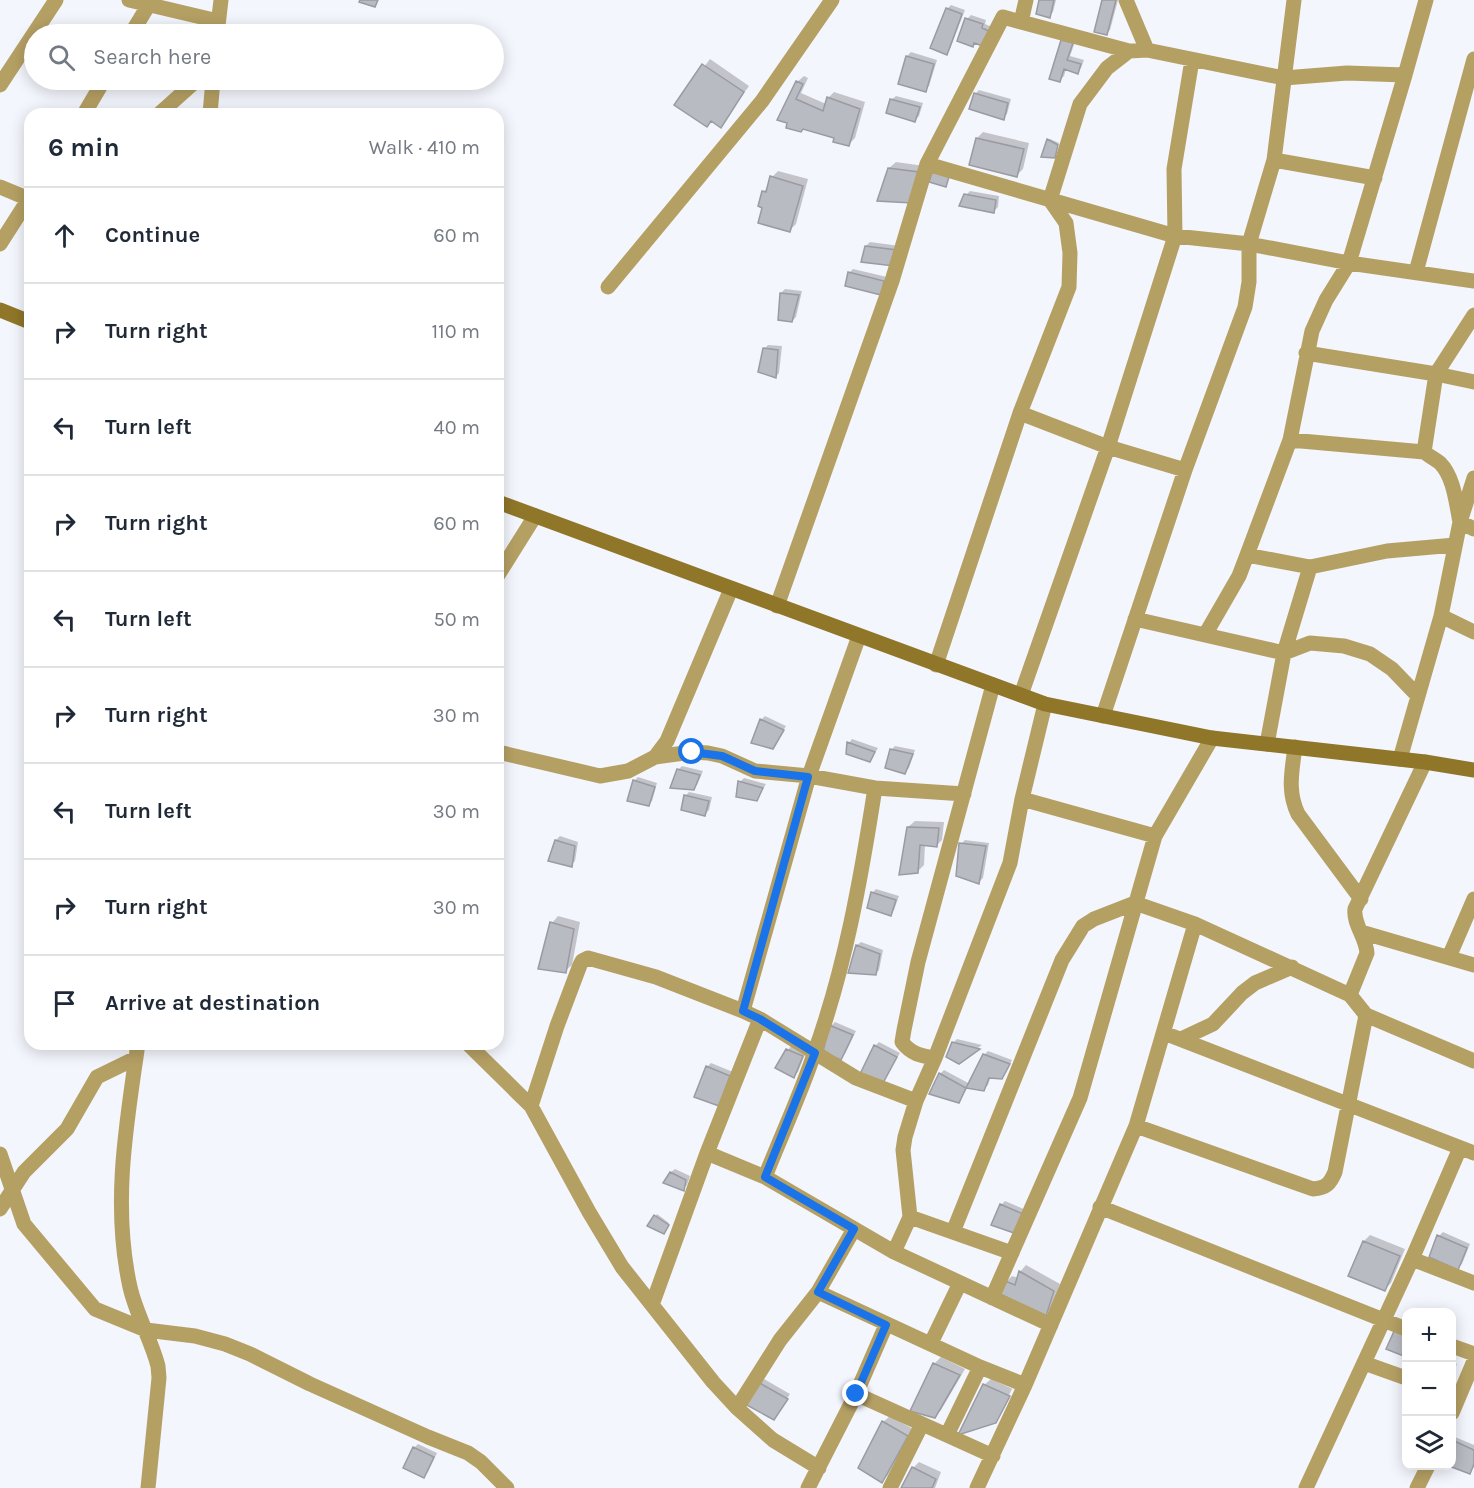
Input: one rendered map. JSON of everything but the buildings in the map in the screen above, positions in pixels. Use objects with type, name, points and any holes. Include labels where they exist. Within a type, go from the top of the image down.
[{"type":"street","points":[[40,24],[56,0]]},
{"type":"street","points":[[129,0],[205,24]]},
{"type":"street","points":[[218,24],[221,0]]},
{"type":"street","points":[[608,287],[762,101],[832,0]]},
{"type":"street","points":[[1021,22],[1026,0]]},
{"type":"street","points":[[1126,0],[1148,50]]},
{"type":"street","points":[[1103,717],[1185,470],[1245,308],[1249,282],[1249,244],[1274,160],[1294,0]]},
{"type":"street","points":[[1205,635],[1239,576],[1290,440],[1312,331],[1326,300],[1350,263],[1426,0]]},
{"type":"street","points":[[137,24],[148,6]]},
{"type":"street","points":[[777,606],[892,281],[927,164],[1003,17],[1129,51],[1148,50],[1284,78],[1347,73],[1405,75]]},
{"type":"street","points":[[0,85],[24,49]]},
{"type":"street","points":[[1050,200],[1080,104],[1107,68],[1129,51]]},
{"type":"street","points":[[1022,696],[1108,447],[1174,236],[1174,169],[1192,60]]},
{"type":"street","points":[[1416,272],[1474,60]]},
{"type":"street","points":[[88,108],[98,90]]},
{"type":"street","points":[[166,108],[186,90]]},
{"type":"street","points":[[211,108],[212,90]]},
{"type":"street","points":[[1274,160],[1375,178]]},
{"type":"street","points":[[927,164],[1174,236],[1249,244],[1350,263],[1474,281]]},
{"type":"street","points":[[0,187],[24,196]]},
{"type":"street","points":[[936,664],[1020,414],[1069,287],[1070,253],[1065,223],[1050,200]]},
{"type":"street","points":[[0,244],[24,206]]},
{"type":"street","points":[[0,310],[24,320]]},
{"type":"street","points":[[1424,453],[1436,374],[1474,315]]},
{"type":"street","points":[[1306,353],[1474,382]]},
{"type":"street","points":[[1020,414],[1108,447],[1185,470]]},
{"type":"street","points":[[1290,440],[1424,453],[1441,464],[1449,478],[1460,522]]},
{"type":"street","points":[[1400,759],[1441,616],[1460,522],[1474,478]]},
{"type":"street","points":[[504,504],[1045,704],[1212,738],[1425,762],[1474,770]]},
{"type":"street","points":[[504,565],[535,516]]},
{"type":"street","points":[[1460,522],[1474,529]]},
{"type":"street","points":[[1247,555],[1310,567],[1387,551],[1455,545]]},
{"type":"street","points":[[1267,744],[1284,653],[1310,567]]},
{"type":"street","points":[[655,757],[668,741],[731,589]]},
{"type":"street","points":[[1441,616],[1474,632]]},
{"type":"street","points":[[1135,619],[1284,653],[1310,643],[1344,646],[1370,654],[1392,669],[1418,696]]},
{"type":"street","points":[[743,1011],[808,777],[859,636]]},
{"type":"street","points":[[935,1058],[916,1055],[902,1041],[918,962],[993,685]]},
{"type":"street","points":[[894,1252],[910,1217],[903,1150],[905,1137],[916,1101],[935,1058],[1010,863],[1022,798],[1045,704]]},
{"type":"street","points":[[992,1298],[1080,1098],[1155,837],[1212,738]]},
{"type":"street","points":[[1295,747],[1290,791],[1292,802],[1298,814],[1361,899]]},
{"type":"street","points":[[504,753],[600,776],[628,771],[655,757],[692,752],[708,753],[722,756],[755,771],[875,788],[964,794]]},
{"type":"street","points":[[1350,995],[1367,953],[1354,917],[1355,909],[1425,762]]},
{"type":"street","points":[[765,1177],[815,1053],[840,969],[862,875],[875,788]]},
{"type":"street","points":[[1022,798],[1155,837]]},
{"type":"street","points":[[1449,957],[1474,899]]},
{"type":"street","points":[[953,1232],[1062,960],[1083,926],[1094,919],[1135,903],[1195,924],[1292,967],[1350,995],[1366,1015],[1474,1061]]},
{"type":"street","points":[[976,1488],[1025,1384],[1136,1126],[1195,924]]},
{"type":"street","points":[[1361,932],[1474,965]]},
{"type":"street","points":[[531,1106],[557,1026],[580,964],[585,959],[656,977],[743,1011],[856,1078],[916,1101]]},
{"type":"street","points":[[1181,1039],[1213,1024],[1242,993],[1255,983],[1292,967]]},
{"type":"street","points":[[1136,1126],[1313,1189],[1324,1189],[1335,1172],[1366,1015]]},
{"type":"street","points":[[652,1305],[707,1153],[760,1019]]},
{"type":"street","points":[[1164,1033],[1467,1151],[1412,1259],[1306,1488]]},
{"type":"street","points":[[474,1050],[531,1106],[616,1258],[713,1382],[737,1408],[773,1440],[819,1468]]},
{"type":"street","points":[[0,1209],[24,1172],[67,1129],[97,1077],[137,1051]]},
{"type":"street","points":[[137,1051],[121,1170],[120,1221],[130,1287],[155,1356],[159,1378],[148,1488]]},
{"type":"street","points":[[707,1153],[765,1177],[894,1252],[1051,1325]]},
{"type":"street","points":[[0,1154],[24,1224],[95,1309],[146,1330],[195,1336],[250,1354],[310,1384],[468,1453],[482,1462],[505,1487]]},
{"type":"street","points":[[1100,1207],[1402,1327]]},
{"type":"street","points":[[910,1217],[1011,1253]]},
{"type":"street","points":[[737,1408],[780,1340],[818,1292],[854,1229]]},
{"type":"street","points":[[1412,1259],[1474,1283]]},
{"type":"street","points":[[931,1343],[960,1283]]},
{"type":"street","points":[[818,1292],[980,1367],[1025,1384]]},
{"type":"street","points":[[808,1488],[856,1394],[886,1325]]},
{"type":"street","points":[[1456,1347],[1474,1354]]},
{"type":"street","points":[[1456,1394],[1470,1381],[1474,1361]]},
{"type":"street","points":[[1364,1363],[1402,1376]]},
{"type":"street","points":[[947,1435],[980,1367]]},
{"type":"street","points":[[856,1394],[993,1456]]},
{"type":"street","points":[[890,1488],[922,1424]]},
{"type":"street","points":[[1418,1488],[1426,1470]]},
{"type":"route","points":[[692,752],[722,756],[755,771],[808,777],[743,1011],[815,1053],[765,1177],[854,1229],[818,1292],[886,1325],[856,1394]]}]
